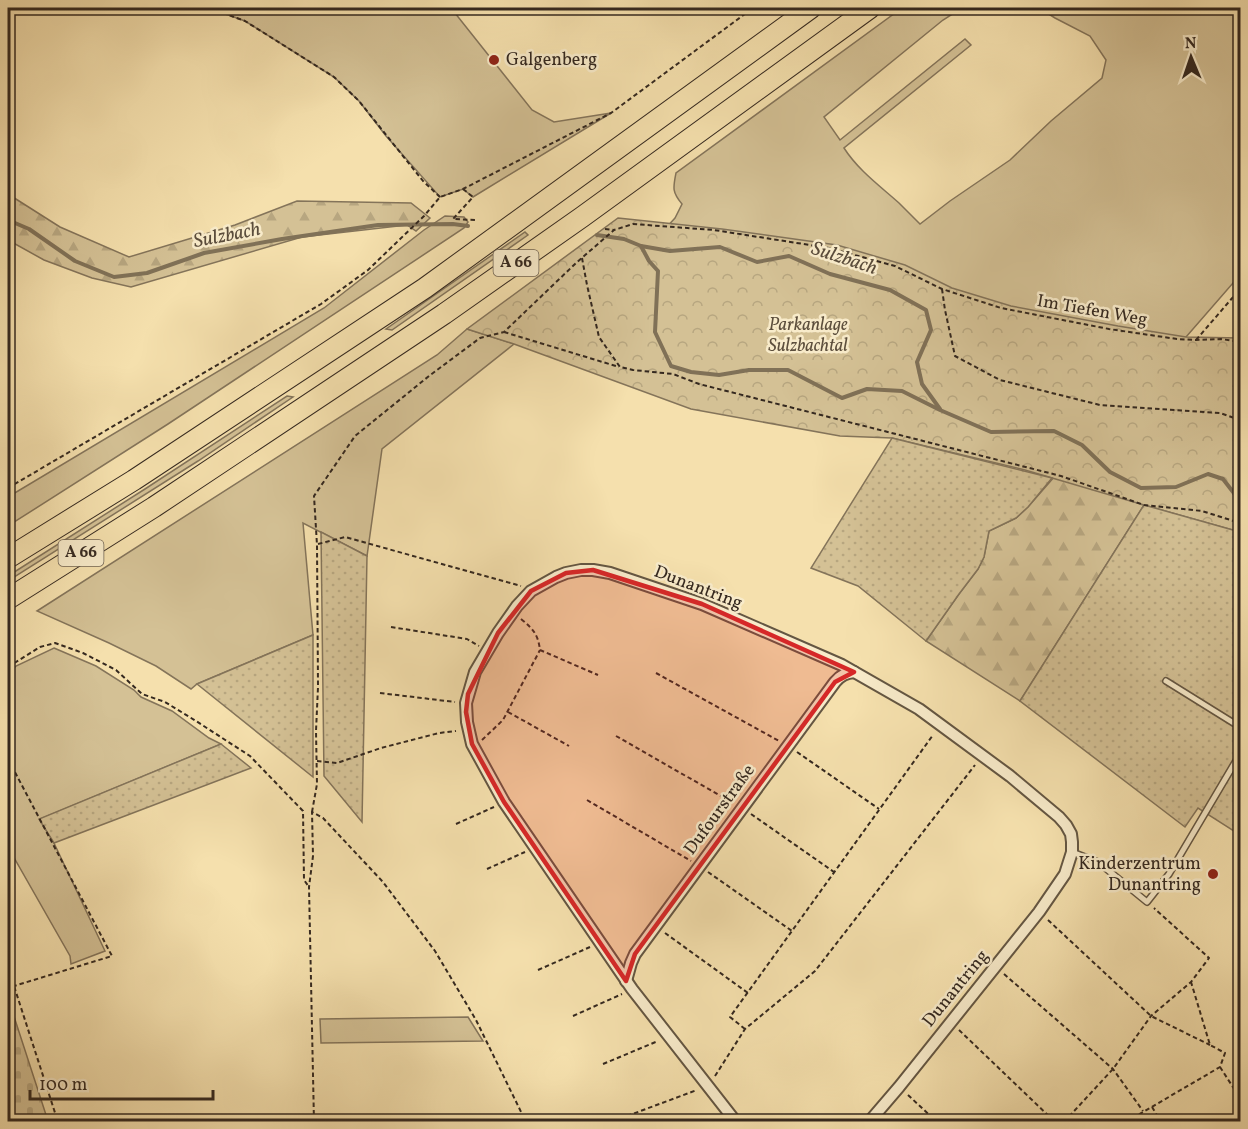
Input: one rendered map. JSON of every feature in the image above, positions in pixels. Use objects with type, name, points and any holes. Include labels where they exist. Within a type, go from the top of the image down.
[{"type":"highway","name":"A 66","points":[[8,558],[134,480],[425,288],[811,8]]},
{"type":"highway","name":"A 66","points":[[8,599],[154,507],[444,314],[870,8]]},
{"type":"street","name":"Dunantring","points":[[736,1122],[629,985],[535,848],[504,802],[475,750],[468,730],[466,703],[476,672],[487,650],[512,613],[531,591],[566,573],[581,570],[610,573],[702,604],[842,665],[919,709],[1010,776],[1059,817],[1071,834],[1072,852],[1065,874],[1039,912],[899,1087],[868,1122]]},
{"type":"street","name":"Dufourstraße","points":[[629,985],[631,963],[635,954],[835,682],[840,676],[854,672]]},
{"type":"lane","points":[[1166,681],[1240,727]]},
{"type":"lane","points":[[1072,852],[1098,862],[1147,902],[1168,874],[1240,754]]},
{"type":"path","points":[[193,8],[223,13],[245,21],[334,76],[359,101],[423,181],[440,197]]},
{"type":"path","points":[[8,488],[321,304],[368,270],[424,216],[440,197],[464,189],[611,113],[753,8]]},
{"type":"path","points":[[464,189],[473,197],[453,219],[475,220]]},
{"type":"path","name":"Im Tiefen Weg","points":[[614,230],[633,224],[714,230],[829,248],[895,266],[942,289],[1001,308],[1109,329],[1176,339],[1221,339],[1240,342]]},
{"type":"path","points":[[605,229],[614,230]]},
{"type":"path","points":[[314,1122],[309,887],[313,855],[312,812],[318,784],[315,731],[318,687],[317,544],[314,496],[355,436],[480,338],[504,332],[614,230]]},
{"type":"path","points":[[582,258],[599,337],[620,367]]},
{"type":"path","points":[[942,289],[955,356],[999,380],[1100,405],[1220,413],[1240,420]]},
{"type":"path","points":[[1196,340],[1240,289]]},
{"type":"path","points":[[504,332],[620,367],[672,375],[699,384],[1061,476],[1144,505],[1203,511],[1240,523]]},
{"type":"path","points":[[317,544],[345,537],[517,584],[531,591]]},
{"type":"path","points":[[475,750],[485,736],[503,720],[540,650],[533,628],[512,613]]},
{"type":"path","points":[[391,627],[467,639],[487,650]]},
{"type":"path","points":[[8,668],[40,647],[55,643],[83,653],[116,670],[142,694],[165,702],[250,756],[303,810],[304,879],[309,887]]},
{"type":"path","points":[[540,650],[598,675]]},
{"type":"path","points":[[656,673],[788,746],[880,809]]},
{"type":"path","points":[[380,693],[466,703]]},
{"type":"path","points":[[508,712],[569,746]]},
{"type":"path","points":[[745,1029],[730,1017],[940,725]]},
{"type":"path","points":[[317,761],[337,763],[381,748],[439,733],[468,730]]},
{"type":"path","points":[[616,736],[742,808],[834,872]]},
{"type":"path","points":[[627,1116],[708,1087],[745,1029],[815,970],[982,756]]},
{"type":"path","points":[[8,759],[112,956],[8,989]]},
{"type":"path","points":[[456,824],[504,802]]},
{"type":"path","points":[[312,812],[323,818],[382,882],[435,951],[476,1020],[526,1122]]},
{"type":"path","points":[[487,869],[535,848]]},
{"type":"path","points":[[1064,1122],[1113,1069],[1151,1016],[1191,982],[1209,958],[1147,902]]},
{"type":"path","points":[[1039,912],[1151,1016],[1225,1053],[1220,1067],[1126,1122]]},
{"type":"path","points":[[656,926],[748,993]]},
{"type":"path","points":[[538,970],[600,943]]},
{"type":"path","points":[[996,966],[1113,1069],[1143,1111]]},
{"type":"path","points":[[1191,982],[1210,1044]]},
{"type":"path","points":[[573,1016],[629,985]]},
{"type":"path","points":[[14,986],[58,1122]]},
{"type":"path","points":[[951,1022],[1055,1122]]},
{"type":"path","points":[[603,1064],[668,1036]]},
{"type":"path","points":[[1220,1067],[1240,1098]]},
{"type":"path","points":[[899,1087],[938,1122]]},
{"type":"path","points":[[1152,1107],[1161,1122]]},
{"type":"highlighted area","points":[[593,570],[702,604],[854,672],[835,682],[635,954],[626,981],[504,802],[472,744],[466,712],[468,694],[498,633],[531,591],[566,573]]},
{"type":"green space","points":[[193,8],[451,8],[532,110],[554,122],[611,113],[473,197],[463,189],[440,197],[386,136],[359,101],[334,77],[245,21],[223,13]]},
{"type":"green space","points":[[902,8],[962,8],[943,20],[824,117],[840,140],[965,39],[971,45],[844,148],[863,171],[920,224],[1010,160],[1051,121],[1102,78],[1106,60],[1090,36],[1039,8],[1240,8],[1240,275],[1186,337],[1240,401],[662,232],[675,218],[682,204],[674,190],[676,173]]},
{"type":"green space","points":[[8,194],[60,227],[129,257],[235,225],[297,201],[411,203],[430,218],[416,231],[407,225],[302,237],[131,287],[92,278],[44,260],[8,240]]},
{"type":"green space","points":[[445,216],[464,217],[468,222],[464,228],[168,424],[8,526],[8,497],[324,308]]},
{"type":"green space","name":"Parkanlage Sulzbachtal","points":[[618,218],[722,229],[837,245],[905,265],[952,288],[1011,306],[1186,337],[1240,338],[1240,532],[1025,470],[892,438],[840,436],[691,409],[467,329]]},
{"type":"green space","points":[[525,232],[528,235],[392,330],[386,329]]},
{"type":"green space","points":[[467,329],[514,344],[382,449],[367,556],[303,523],[313,635],[197,684],[191,689],[156,666],[37,611],[437,355]]},
{"type":"green space","points":[[287,396],[293,397],[198,461],[8,581],[8,576]]},
{"type":"green space","points":[[892,438],[1052,478],[1016,518],[989,531],[984,557],[978,569],[926,641],[858,586],[811,568]]},
{"type":"green space","points":[[1062,468],[1144,505],[1020,701],[926,641],[978,569],[984,557],[989,531],[1016,518]]},
{"type":"green space","points":[[1144,505],[1240,532],[1240,835],[1198,808],[1185,827],[1020,701]]},
{"type":"green space","points":[[321,532],[367,556],[362,822],[324,776]]},
{"type":"green space","points":[[313,635],[313,777],[197,684]]},
{"type":"green space","points":[[54,648],[96,666],[141,697],[172,711],[221,744],[40,819],[54,843],[105,951],[71,964],[70,956],[8,847],[8,675],[16,666]]},
{"type":"green space","points":[[221,744],[251,768],[54,843],[39,819]]},
{"type":"green space","points":[[8,998],[48,1121],[8,1121]]},
{"type":"green space","points":[[468,1017],[483,1041],[321,1043],[320,1019]]},
{"type":"waterway","name":"Sulzbach","points":[[8,220],[29,229],[75,261],[114,277],[147,273],[204,253],[378,225],[453,224],[468,226]]},
{"type":"waterway","name":"Sulzbach","points":[[597,235],[624,239],[641,246],[649,261],[658,271],[655,332],[671,366],[691,372],[719,375],[749,370],[788,370],[842,398],[867,389],[902,391],[991,432],[1054,431],[1082,445],[1110,472],[1141,488],[1176,487],[1208,474],[1223,479],[1240,501]]},
{"type":"waterway","name":"Sulzbach","points":[[641,246],[670,251],[720,247],[757,262],[789,256],[830,274],[890,290],[926,310],[931,330],[917,362],[922,384],[940,409]]},
{"type":"place","name":"Galgenberg","points":[[494,60]]},
{"type":"place","name":"Kinderzentrum Dunantring","points":[[1213,874]]}]
